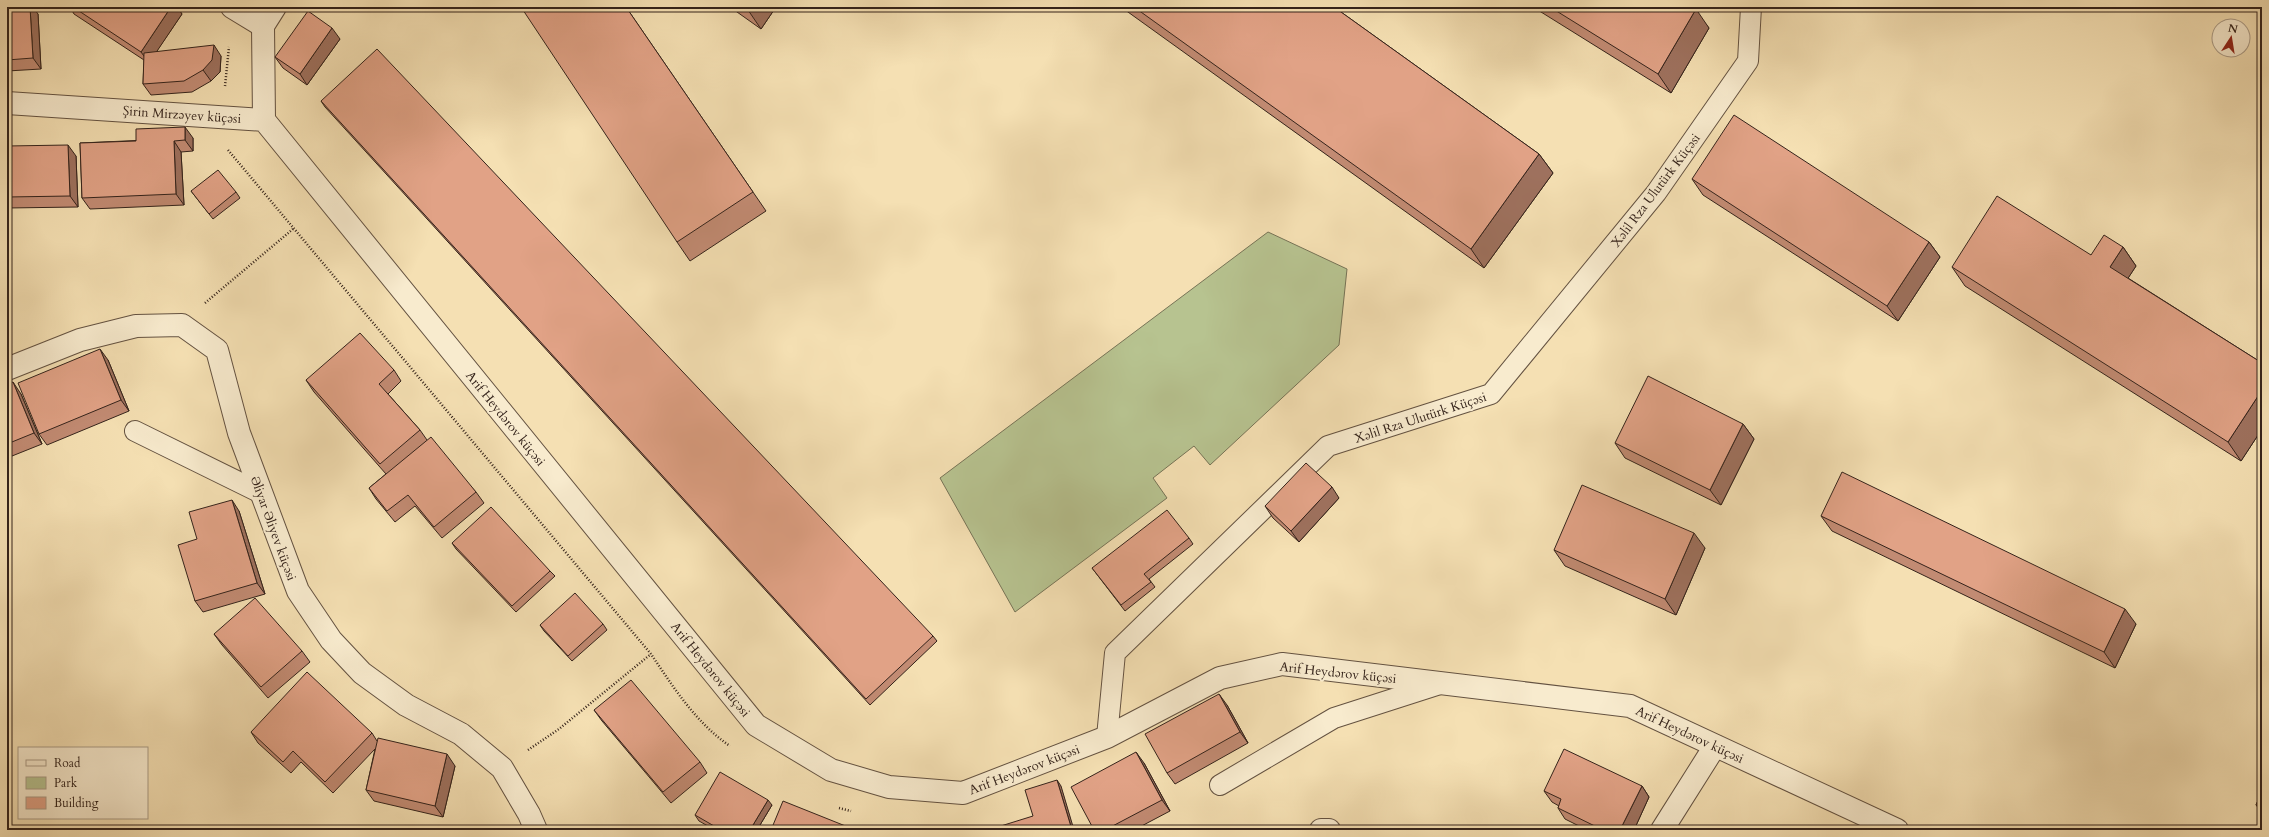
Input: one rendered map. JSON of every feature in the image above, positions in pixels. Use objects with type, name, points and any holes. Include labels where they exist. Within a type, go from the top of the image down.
[{"type":"street","points":[[232,7],[263,26]]},
{"type":"street","points":[[264,120],[262,82],[263,26],[275,7]]},
{"type":"street","name":"Şirin Mirzəyev küçəsi","points":[[7,104],[264,120]]},
{"type":"street","name":"Arif Heydərov küçəsi","points":[[264,120],[756,725],[831,770],[890,787],[963,793],[1107,737],[1220,678],[1282,664],[1630,706],[1897,830]]},
{"type":"street","name":"Əliyar Əliyev küçəsi","points":[[7,369],[80,340],[136,326],[182,325],[217,350],[239,433],[298,591],[331,640],[362,673],[406,705],[461,734],[502,768],[529,814],[536,830]]},
{"type":"street","points":[[1662,830],[1715,746]]},
{"type":"street","points":[[1321,830],[1329,830]]},
{"type":"lane","name":"Xəlil Rza Ulutürk Küçəsi","points":[[1107,737],[1116,653],[1328,446],[1492,394],[1656,193],[1748,61],[1750,7]]},
{"type":"lane","points":[[134,432],[261,493]]},
{"type":"lane","points":[[1220,785],[1334,718],[1443,683]]},
{"type":"path","points":[[223,286],[293,229],[651,654],[679,695],[718,738],[736,750]]},
{"type":"path","points":[[502,768],[559,729],[634,669]]},
{"type":"path","points":[[836,806],[857,812]]},
{"type":"green space","points":[[1268,232],[1347,269],[1339,345],[1210,465],[1194,446],[1153,478],[1167,498],[1015,612],[940,478]]},
{"type":"building","points":[[7,7],[30,7],[33,58],[7,60]]},
{"type":"building","points":[[73,7],[171,7],[141,52]]},
{"type":"building","points":[[521,7],[626,7],[753,192],[677,242]]},
{"type":"building","points":[[1134,7],[1334,7],[1539,154],[1471,249]]},
{"type":"building","points":[[1550,7],[1692,7],[1696,9],[1658,74]]},
{"type":"building","points":[[308,11],[332,28],[300,74],[275,57]]},
{"type":"building","points":[[214,45],[212,60],[203,70],[184,81],[143,84],[144,53]]},
{"type":"building","points":[[377,49],[933,636],[866,699],[321,101]]},
{"type":"building","points":[[1734,115],[1929,242],[1887,306],[1692,179]]},
{"type":"building","points":[[185,127],[185,140],[174,141],[176,194],[82,198],[80,143],[136,141],[136,129]]},
{"type":"building","points":[[68,145],[70,196],[7,197],[7,146]]},
{"type":"building","points":[[218,170],[236,192],[209,214],[191,191]]},
{"type":"building","points":[[1997,196],[2091,255],[2104,235],[2123,247],[2110,267],[2262,363],[2262,390],[2228,442],[1952,267]]},
{"type":"building","points":[[360,333],[394,370],[379,384],[420,430],[380,464],[306,380]]},
{"type":"building","points":[[100,349],[121,400],[39,434],[18,383]]},
{"type":"building","points":[[1648,376],[1743,424],[1710,490],[1615,443]]},
{"type":"building","points":[[13,382],[34,433],[7,444],[7,385]]},
{"type":"building","points":[[431,437],[476,492],[434,527],[408,495],[387,511],[369,488]]},
{"type":"building","points":[[1306,463],[1332,487],[1291,531],[1265,506]]},
{"type":"building","points":[[1842,472],[2125,609],[2104,652],[1821,516]]},
{"type":"building","points":[[1582,485],[1694,533],[1665,599],[1554,550]]},
{"type":"building","points":[[232,500],[257,583],[195,601],[178,545],[197,539],[189,512]]},
{"type":"building","points":[[491,507],[550,571],[512,606],[452,543]]},
{"type":"building","points":[[1167,510],[1189,538],[1144,574],[1151,582],[1121,605],[1092,568]]},
{"type":"building","points":[[575,593],[603,624],[568,656],[540,625]]},
{"type":"building","points":[[255,598],[302,651],[261,687],[214,634]]},
{"type":"building","points":[[307,672],[372,733],[325,782],[293,751],[283,762],[251,732]]},
{"type":"building","points":[[631,680],[700,762],[663,792],[594,710]]},
{"type":"building","points":[[1219,694],[1240,732],[1167,773],[1145,734]]},
{"type":"building","points":[[378,738],[447,754],[435,806],[366,790]]},
{"type":"building","points":[[1564,749],[1642,786],[1620,830],[1603,830],[1558,808],[1561,799],[1544,791]]},
{"type":"building","points":[[1136,752],[1162,800],[1105,830],[1094,830],[1071,787]]},
{"type":"building","points":[[720,772],[768,800],[750,830],[721,830],[695,815]]},
{"type":"building","points":[[1057,780],[1072,830],[988,830],[1033,816],[1025,790]]},
{"type":"building","points":[[2262,792],[2262,809],[2256,805]]},
{"type":"building","points":[[783,801],[848,827],[847,830],[771,830]]},
{"type":"building","points":[[1795,827],[1801,830],[1794,830]]}]
